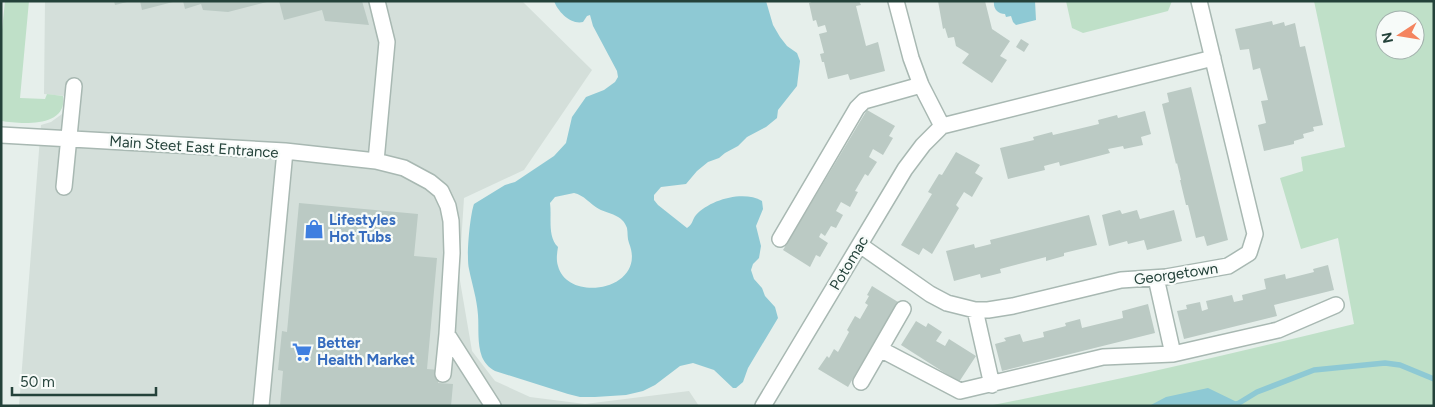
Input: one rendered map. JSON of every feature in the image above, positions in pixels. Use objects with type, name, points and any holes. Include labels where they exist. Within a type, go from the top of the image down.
[{"type":"street","points":[[376,161],[387,42],[377,1]]},
{"type":"street","points":[[896,1],[920,85],[942,126],[1213,58]]},
{"type":"street","name":"Georgetown","points":[[860,245],[930,294],[947,303],[975,310],[1013,306],[1121,280],[1197,273],[1228,266],[1249,254],[1254,243],[1255,234],[1199,1]]},
{"type":"street","points":[[780,239],[857,108],[864,101],[920,85]]},
{"type":"street","points":[[64,188],[74,86]]},
{"type":"street","name":"Potomac","points":[[763,406],[905,170],[923,145],[942,126]]},
{"type":"street","name":"Main Steet East Entrance","points":[[1,135],[285,151],[261,406]]},
{"type":"street","points":[[285,151],[376,161],[404,168],[430,182],[441,191],[448,206],[452,253],[443,374]]},
{"type":"street","points":[[1156,278],[1173,354]]},
{"type":"street","points":[[880,349],[960,391],[992,385],[1103,357],[1173,354],[1278,330],[1336,305]]},
{"type":"street","points":[[861,382],[903,309]]},
{"type":"street","points":[[975,310],[992,385]]},
{"type":"street","points":[[447,334],[493,406]]},
{"type":"shaded area","points":[[45,1],[522,1],[592,70],[524,170],[464,198],[459,275],[472,351],[495,381],[530,397],[585,404],[689,391],[699,406],[19,406],[41,125],[51,122],[62,114],[66,100],[65,96],[44,94]]},
{"type":"green space","points":[[5,1],[29,1],[20,98],[45,99],[47,94],[63,96],[63,106],[58,114],[51,119],[31,123],[1,121],[1,40]]},
{"type":"green space","points":[[1066,1],[1172,1],[1168,11],[1083,33],[1072,28]]},
{"type":"green space","points":[[1314,1],[1434,1],[1434,406],[1240,406],[1239,403],[1150,406],[988,406],[1171,367],[1354,324],[1338,238],[1301,249],[1280,178],[1303,171],[1301,157],[1345,147]]},
{"type":"water","points":[[554,1],[766,1],[773,25],[780,37],[787,46],[797,53],[800,61],[797,86],[778,110],[777,118],[766,127],[747,137],[738,146],[719,158],[708,162],[686,184],[661,187],[654,195],[654,200],[658,205],[687,228],[696,215],[718,201],[746,196],[762,201],[763,209],[756,226],[761,246],[759,258],[753,264],[751,270],[754,279],[762,288],[765,296],[775,307],[778,318],[748,368],[743,382],[736,388],[733,388],[714,370],[693,363],[680,366],[655,385],[643,391],[626,395],[580,397],[495,371],[487,365],[482,357],[480,352],[477,303],[468,263],[469,236],[474,204],[505,185],[515,182],[554,156],[566,143],[572,117],[586,97],[604,90],[615,82],[618,77],[617,71],[593,26],[590,15],[583,22],[574,22],[566,17]],"holes":[[[574,193],[599,209],[622,220],[627,228],[632,259],[627,272],[618,281],[590,288],[576,285],[565,278],[558,266],[558,247],[551,232],[550,203],[555,197]]]},
{"type":"water","points":[[994,1],[1035,1],[1036,20],[1016,25],[1011,16],[1006,17],[1005,14],[996,10]]},
{"type":"water","points":[[1208,388],[1239,403],[1240,406],[1149,406],[1166,397]]},
{"type":"building","points":[[114,1],[127,1],[127,2],[115,5]]},
{"type":"building","points":[[140,1],[173,1],[173,2],[142,10]]},
{"type":"building","points":[[183,1],[267,2],[228,12],[203,10],[201,4],[185,9]]},
{"type":"building","points":[[279,1],[362,1],[369,25],[325,21],[322,10],[284,20]]},
{"type":"building","points":[[814,1],[859,1],[861,5],[856,6],[866,46],[878,42],[885,71],[850,80],[848,74],[828,79],[820,54],[824,53],[819,34],[827,32],[825,25],[818,27],[816,20],[813,21],[809,3]]},
{"type":"building","points":[[938,1],[985,1],[992,29],[1010,41],[1000,56],[1007,60],[992,83],[962,63],[969,54],[956,46],[954,37],[948,38],[945,28],[943,29]]},
{"type":"building","points":[[1272,21],[1273,25],[1284,22],[1285,26],[1295,23],[1300,47],[1305,46],[1323,125],[1313,127],[1314,131],[1303,134],[1304,138],[1294,141],[1294,144],[1264,151],[1258,125],[1266,123],[1261,101],[1268,100],[1260,68],[1253,70],[1249,49],[1240,50],[1235,29]]},
{"type":"building","points":[[1021,39],[1029,44],[1024,52],[1016,47]]},
{"type":"building","points":[[1191,87],[1228,240],[1207,246],[1204,236],[1196,238],[1188,205],[1186,205],[1162,104],[1169,102],[1167,93]]},
{"type":"building","points":[[867,110],[895,126],[889,136],[893,138],[883,155],[873,149],[869,157],[877,162],[868,176],[865,174],[855,191],[858,192],[850,207],[841,202],[836,211],[843,215],[836,228],[831,226],[825,236],[821,233],[819,237],[828,243],[820,257],[816,255],[810,267],[783,250]]},
{"type":"building","points":[[1145,111],[1151,134],[1141,137],[1143,145],[1124,149],[1123,146],[1108,149],[1110,153],[1060,166],[1059,162],[1044,166],[1045,170],[1008,179],[1000,148],[1034,140],[1033,137],[1052,132],[1053,135],[1099,124],[1098,120],[1117,115],[1118,118]]},
{"type":"building","points":[[956,152],[980,165],[975,173],[983,178],[972,197],[964,192],[956,205],[959,208],[932,254],[923,248],[919,255],[901,245],[932,194],[928,192],[939,174],[942,175]]},
{"type":"building","points":[[299,203],[418,214],[414,256],[437,258],[427,369],[439,370],[438,383],[453,384],[451,406],[280,406],[283,371],[278,370],[282,331],[287,332]]},
{"type":"building","points":[[1120,210],[1122,214],[1137,210],[1140,219],[1174,210],[1182,241],[1147,250],[1144,240],[1128,244],[1127,241],[1109,246],[1102,215]]},
{"type":"building","points":[[1089,215],[1097,245],[1064,253],[1064,256],[1046,261],[1046,257],[1000,269],[1001,273],[981,278],[980,274],[954,281],[946,251],[974,244],[975,248],[991,244],[990,240]]},
{"type":"building","points":[[1328,265],[1334,290],[1274,305],[1277,316],[1184,339],[1177,311],[1187,309],[1186,305],[1200,302],[1202,311],[1208,309],[1206,301],[1232,295],[1234,302],[1243,300],[1242,295],[1266,289],[1264,279],[1285,274],[1286,279],[1314,272],[1313,269]]},
{"type":"building","points":[[872,286],[898,302],[848,387],[818,369],[827,356],[829,358],[834,349],[838,352],[855,316],[860,319],[868,305],[865,303]]},
{"type":"building","points":[[1148,304],[1155,333],[1002,371],[995,344],[1006,341],[1004,338],[1020,334],[1023,342],[1044,337],[1043,332],[1066,326],[1065,323],[1080,319],[1082,328],[1123,318],[1122,311]]},
{"type":"building","points":[[916,321],[926,327],[928,323],[942,332],[936,341],[945,346],[949,339],[976,356],[959,382],[901,345]]},
{"type":"waterway","points":[[1231,406],[1257,392],[1314,370],[1385,363],[1400,365],[1434,379]]},
{"type":"place","name":"Lifestyles Hot Tubs","points":[[314,229]]},
{"type":"place","name":"Better Health Market","points":[[302,352]]}]
